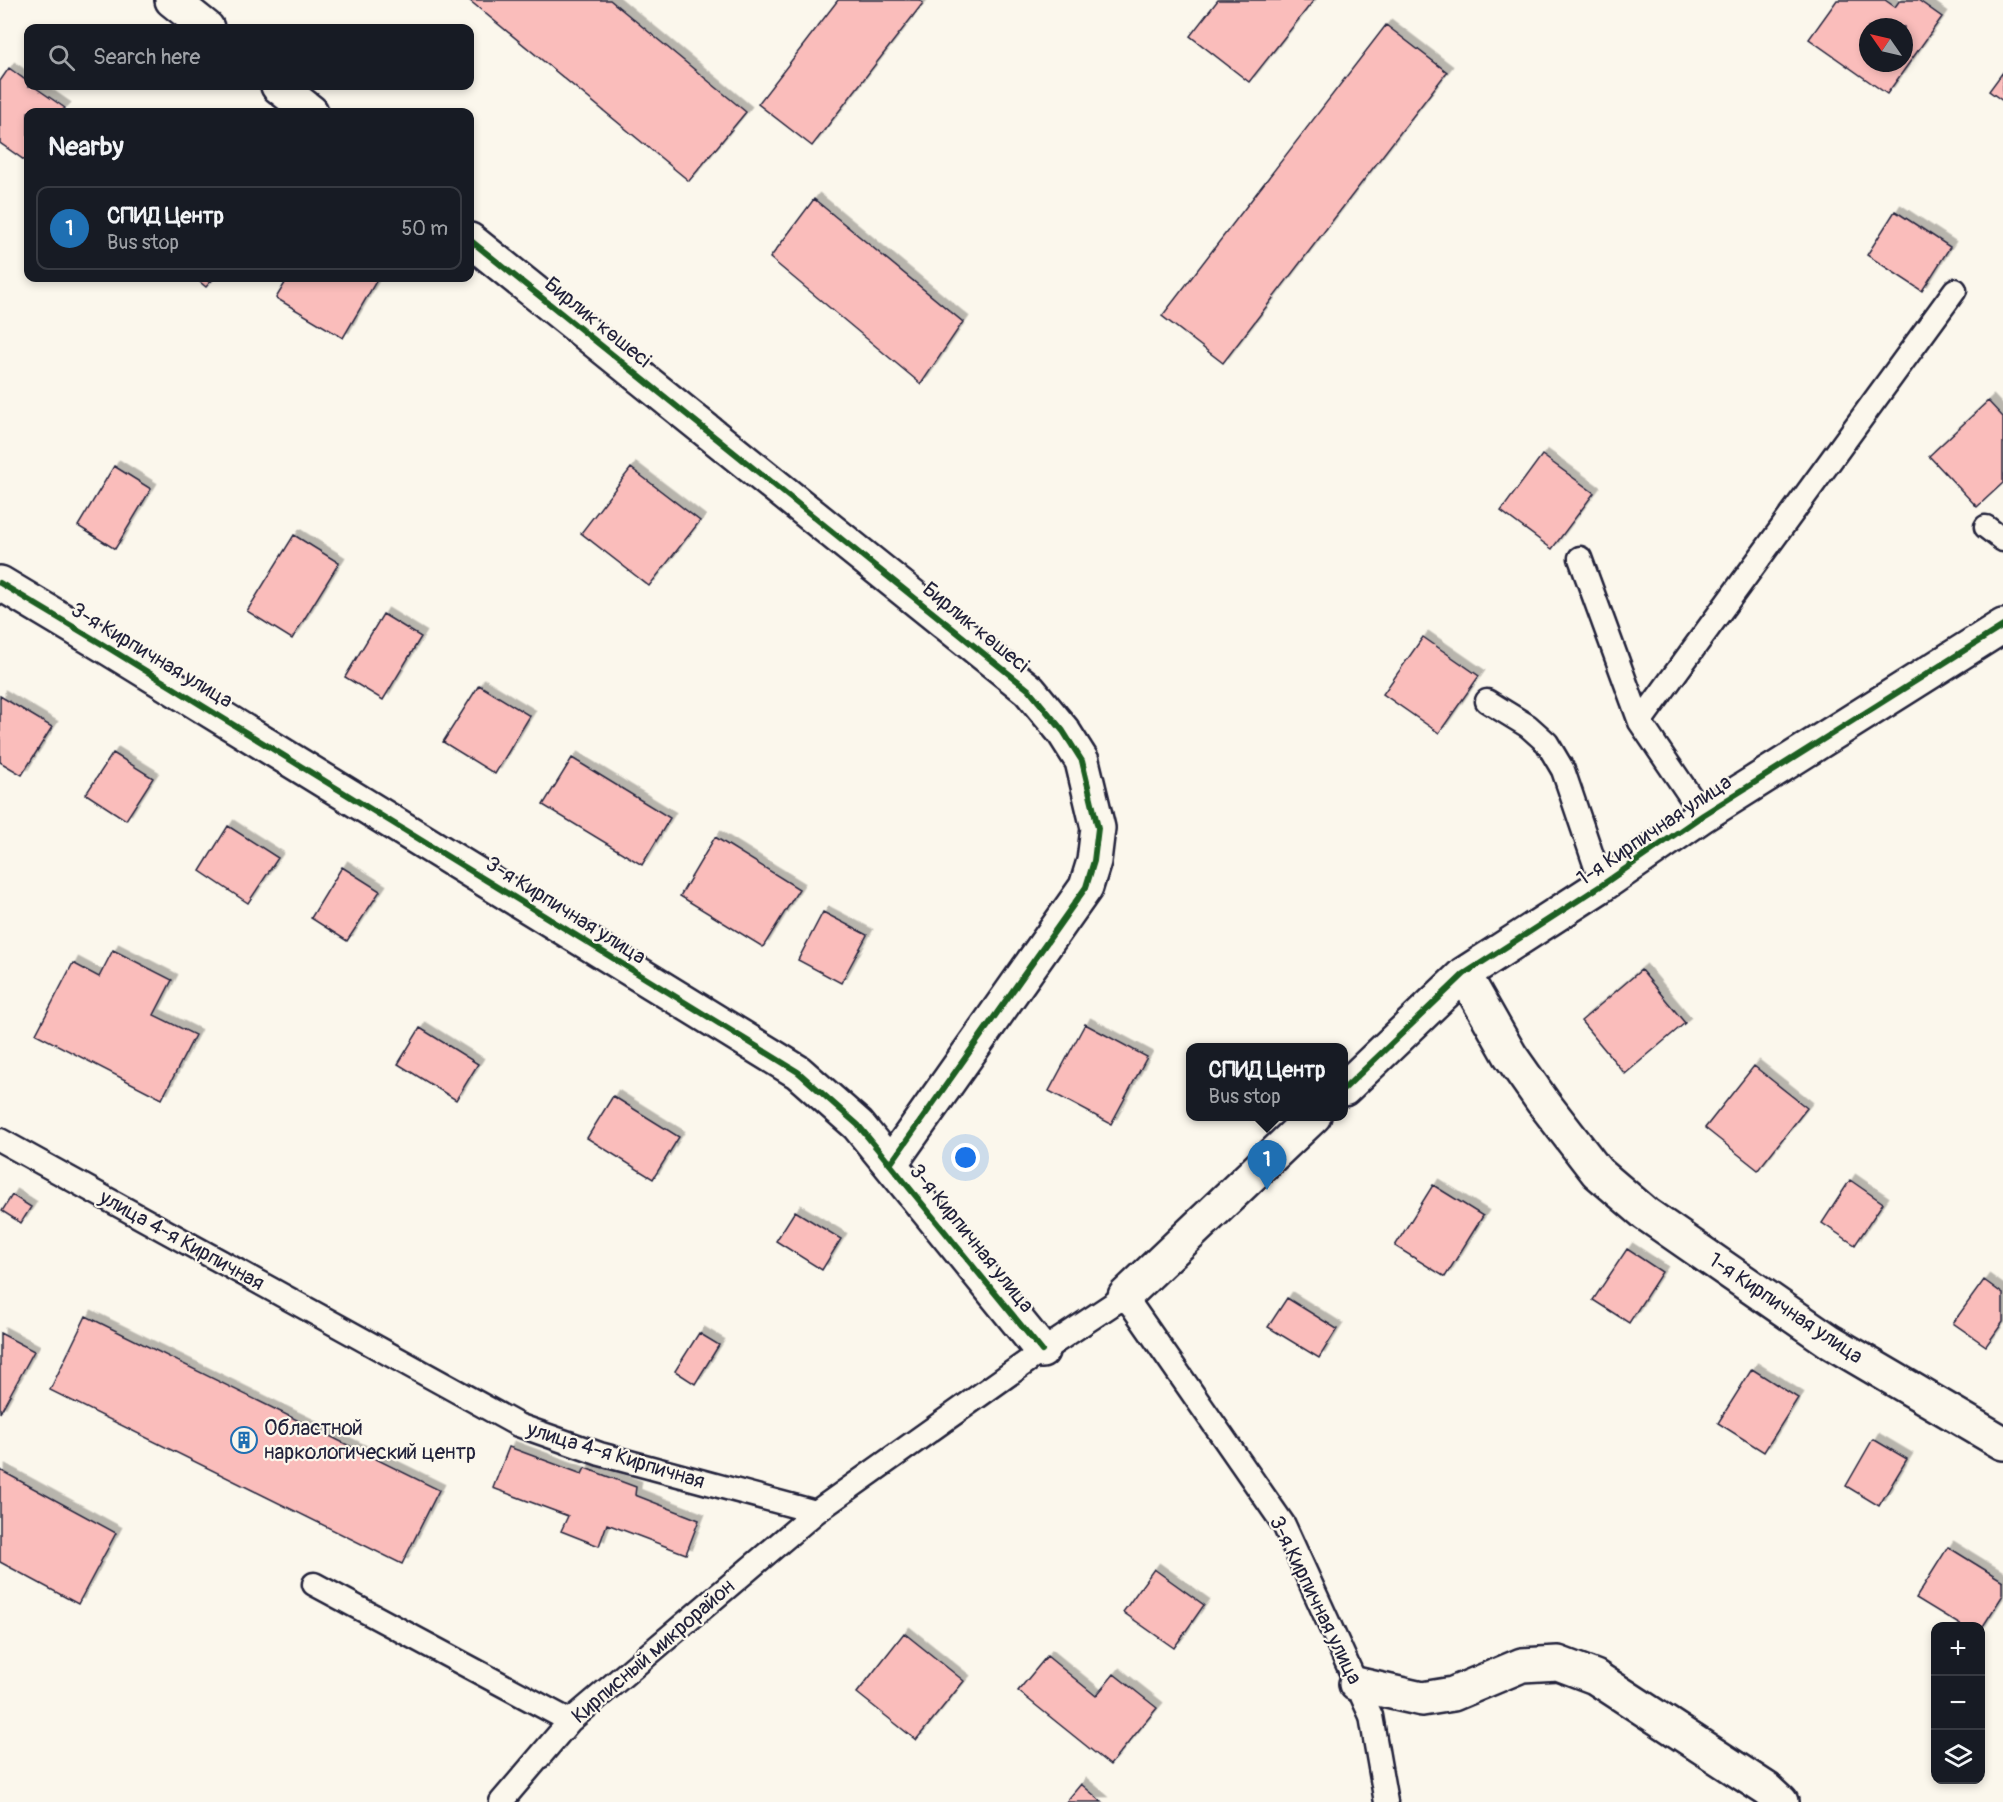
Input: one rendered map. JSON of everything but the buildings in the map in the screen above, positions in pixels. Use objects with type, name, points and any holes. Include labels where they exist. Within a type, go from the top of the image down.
[{"type":"street","points":[[172,0],[202,24]]},
{"type":"street","points":[[283,90],[306,108]]},
{"type":"street","name":"Бирлик көшесі","points":[[474,243],[1029,690],[1063,731],[1082,761],[1098,828],[1094,861],[1086,887],[891,1163]]},
{"type":"street","name":"3-я Кирпичная улица","points":[[0,583],[108,647],[798,1072],[858,1125],[1042,1351]]},
{"type":"street","name":"1-я Кирпичная улица","points":[[1348,1085],[1464,974],[1602,885],[1703,815],[2003,626]]},
{"type":"street","name":"1-я Кирпичная улица","points":[[1464,974],[1510,1055],[1597,1172],[1646,1214],[1831,1342],[2003,1443]]},
{"type":"street","points":[[1125,1296],[1309,1121]]},
{"type":"street","points":[[1356,1684],[1422,1699],[1453,1694],[1522,1665],[1558,1663],[1595,1677],[1768,1790],[1781,1802]]},
{"type":"lane","points":[[1640,722],[1955,290]]},
{"type":"lane","points":[[1580,558],[1640,722],[1703,815]]},
{"type":"lane","points":[[1487,701],[1528,726],[1547,743],[1563,770],[1602,885]]},
{"type":"lane","name":"улица 4-я Кирпичная","points":[[0,1140],[518,1425],[600,1454],[816,1512]]},
{"type":"lane","points":[[816,1512],[1042,1351],[1125,1296]]},
{"type":"lane","name":"3-я Кирпичная улица","points":[[1125,1296],[1284,1525],[1371,1716],[1386,1802]]},
{"type":"lane","name":"Кирписный микрорайон","points":[[501,1802],[570,1721],[816,1512]]},
{"type":"lane","points":[[314,1584],[570,1721]]},
{"type":"cycle path","points":[[474,243],[1029,690],[1063,731],[1082,761],[1098,828],[1094,861],[1086,887],[891,1163]]},
{"type":"cycle path","points":[[0,583],[798,1072],[858,1125],[1042,1351]]},
{"type":"cycle path","points":[[1348,1085],[1464,974],[1602,885],[1703,815],[2003,626]]},
{"type":"place","name":"СПИД Центр","points":[[1267,1190]]},
{"type":"place","name":"Областной наркологический центр","points":[[244,1440]]}]
